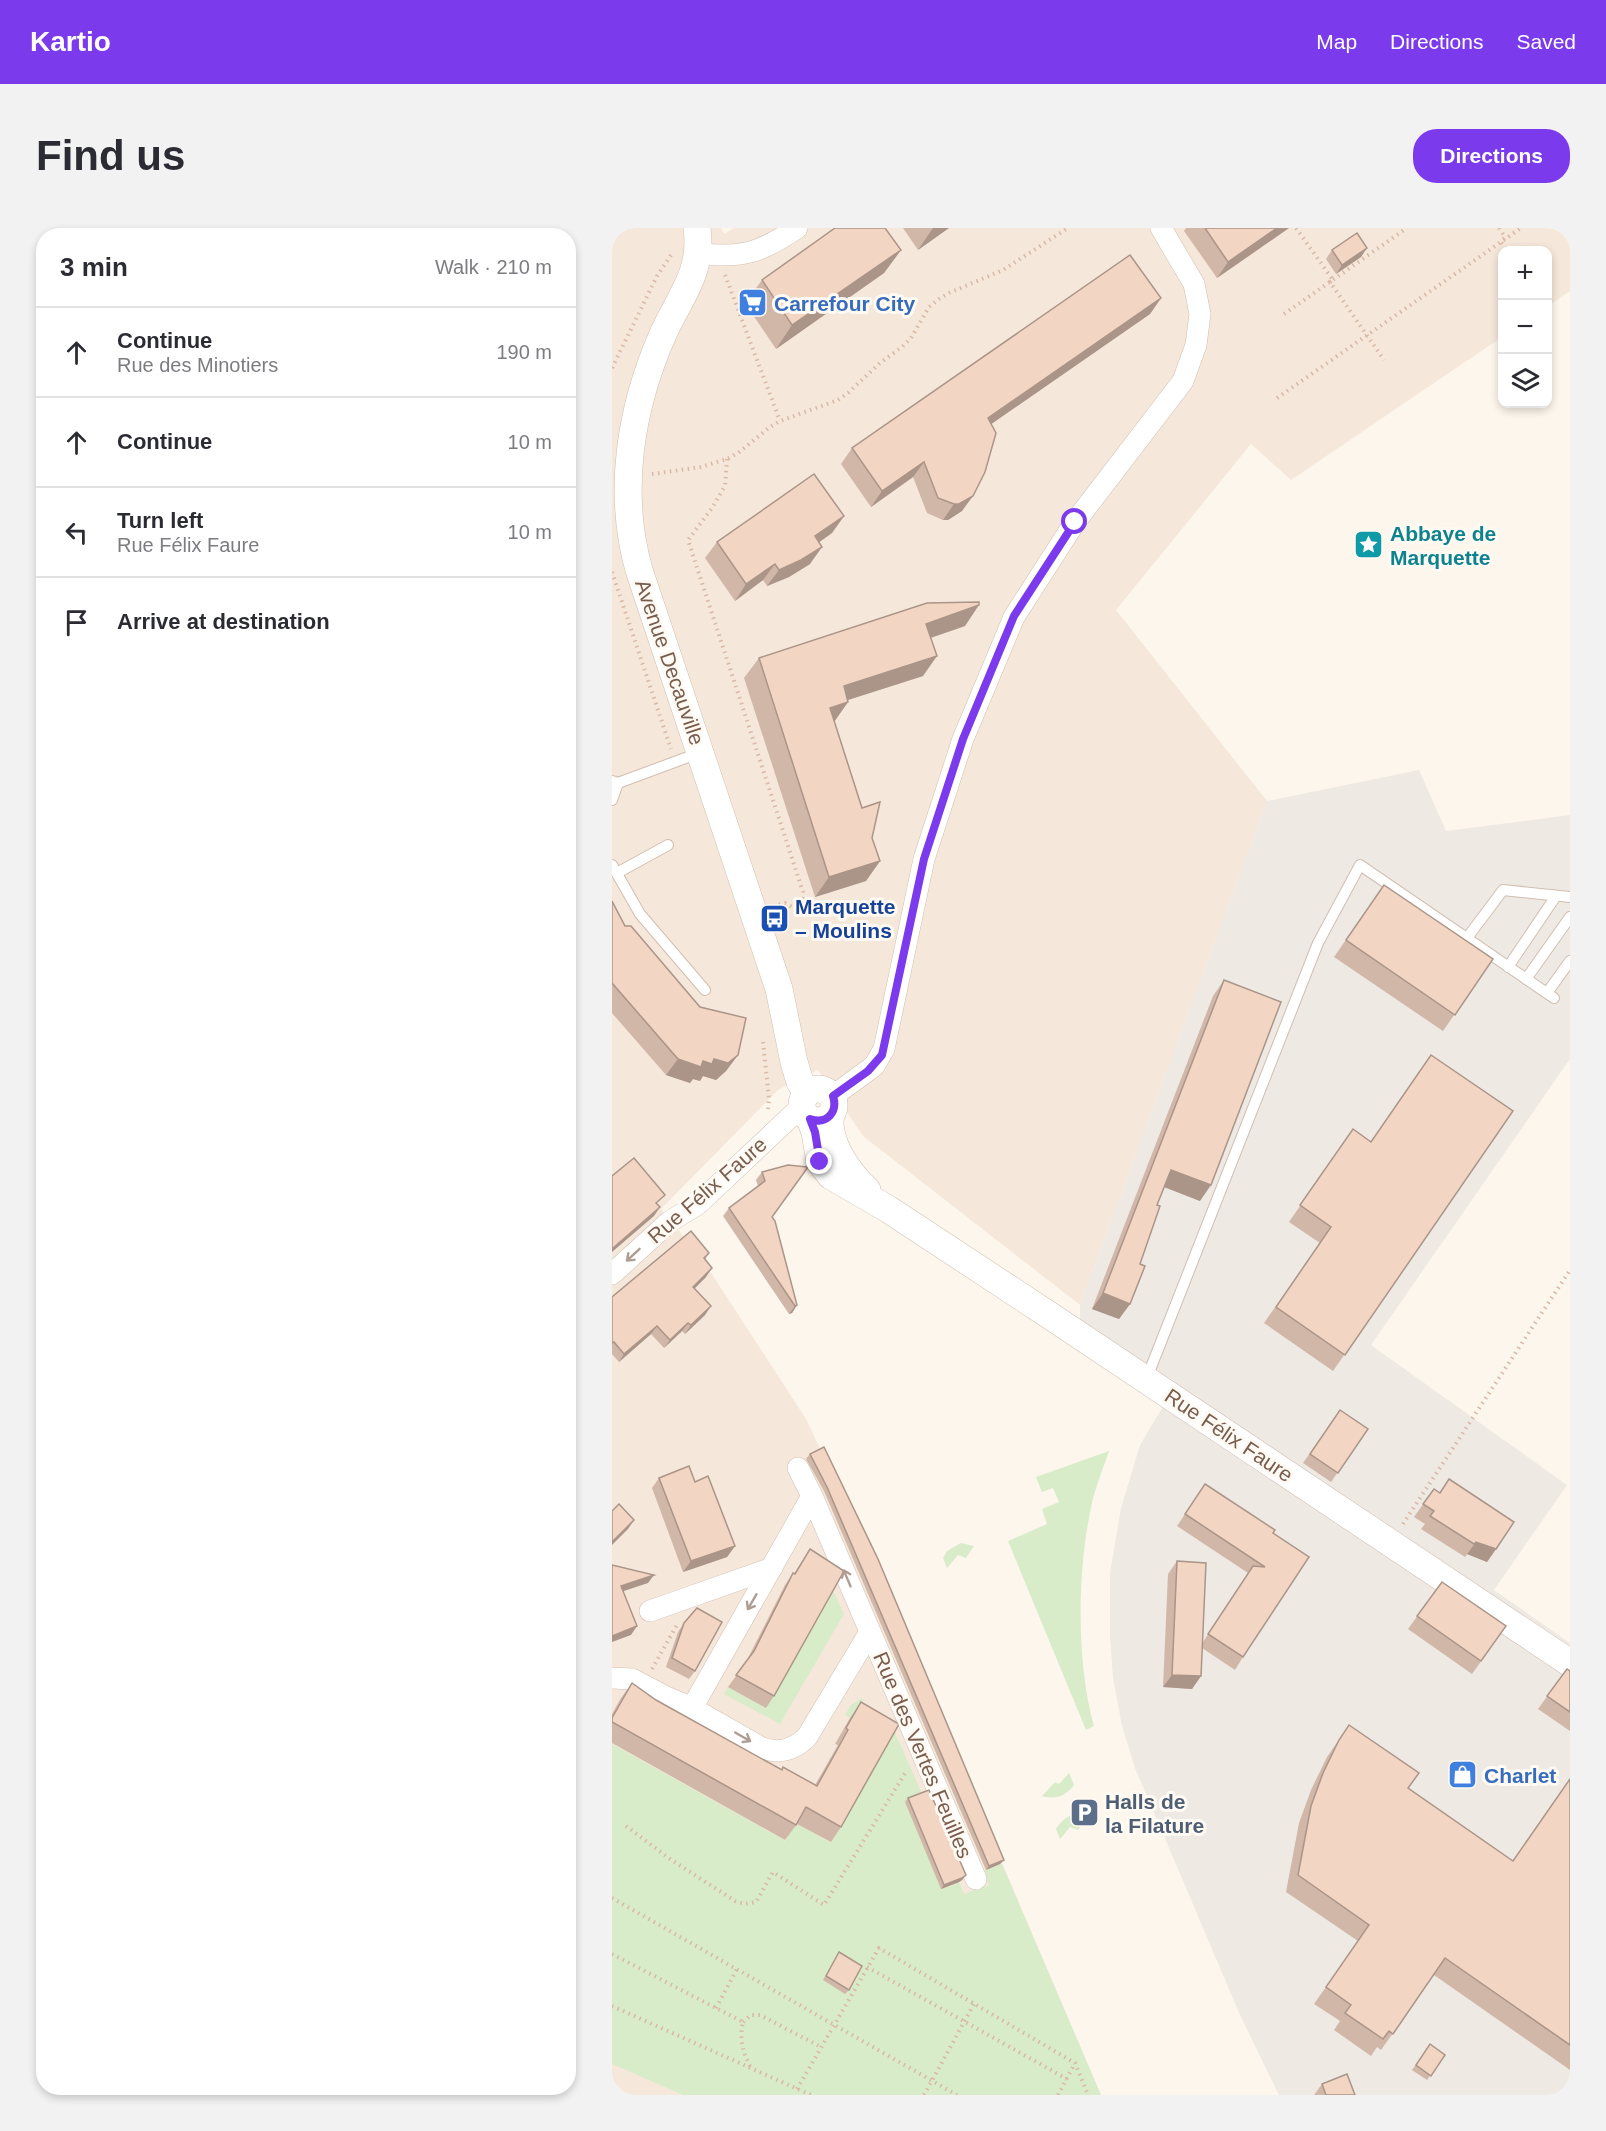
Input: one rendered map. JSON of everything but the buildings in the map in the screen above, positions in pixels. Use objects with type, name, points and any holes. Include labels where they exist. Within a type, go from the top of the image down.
[{"type":"street","name":"Avenue Decauville","points":[[697,228],[709,255],[694,271],[663,334],[648,373],[622,494],[639,570],[779,989],[800,1082],[816,1106]]},
{"type":"street","points":[[709,255],[749,254],[797,228]]},
{"type":"street","points":[[816,1106],[868,1071],[882,1055],[924,859],[963,739],[1014,616],[1075,522],[1183,381],[1196,345],[1200,314],[1194,284],[1161,228]]},
{"type":"street","name":"Rue Félix Faure","points":[[612,1274],[669,1222],[698,1204],[816,1106],[832,1133],[844,1162],[859,1182],[888,1209],[1570,1663]]},
{"type":"street","name":"Rue des Vertes Feuilles","points":[[798,1468],[976,1879]]},
{"type":"street","points":[[692,1708],[812,1497]]},
{"type":"street","points":[[650,1611],[772,1568]]},
{"type":"street","name":"Rue des Vertes Feuilles","points":[[612,1678],[632,1679],[643,1684],[692,1708],[762,1748],[772,1751],[793,1748],[807,1737],[870,1632]]},
{"type":"lane","points":[[612,800],[615,782],[700,753]]},
{"type":"lane","points":[[668,845],[614,869],[640,914],[705,990]]},
{"type":"lane","points":[[1146,1380],[1318,943],[1360,865],[1551,996],[1570,961]]},
{"type":"lane","points":[[1467,938],[1503,890],[1570,897]]},
{"type":"lane","points":[[1508,967],[1556,896]]},
{"type":"lane","points":[[1526,979],[1570,917]]},
{"type":"path","points":[[622,494],[687,470],[727,459],[738,453],[770,426],[838,400],[911,338],[930,307],[939,299],[949,292],[1003,270],[1068,228]]},
{"type":"path","points":[[1296,228],[1333,280]]},
{"type":"path","points":[[1284,314],[1407,228]]},
{"type":"path","points":[[1499,228],[1505,237],[1501,242]]},
{"type":"path","points":[[1277,398],[1521,228]]},
{"type":"path","points":[[1501,242],[1504,246]]},
{"type":"path","points":[[612,368],[657,276],[672,254]]},
{"type":"path","points":[[709,255],[780,421]]},
{"type":"path","points":[[1333,280],[1330,282],[1384,360]]},
{"type":"path","points":[[727,459],[725,486],[688,540],[803,892],[803,899],[797,907],[785,903],[778,906],[781,915]]},
{"type":"path","points":[[612,572],[675,761]]},
{"type":"path","points":[[763,1036],[769,1099],[768,1112]]},
{"type":"path","points":[[1391,1542],[1570,1270]]},
{"type":"path","points":[[643,1684],[693,1596]]},
{"type":"path","points":[[626,1826],[670,1859],[745,1904],[756,1902],[773,1872],[824,1905],[910,1766],[919,1745]]},
{"type":"path","points":[[612,1898],[957,2095]]},
{"type":"path","points":[[796,2089],[879,1948],[1075,2063],[1088,2095]]},
{"type":"path","points":[[612,1954],[743,2022]]},
{"type":"path","points":[[867,1967],[1067,2079]]},
{"type":"path","points":[[716,2008],[737,1969]]},
{"type":"path","points":[[924,2095],[974,2004]]},
{"type":"path","points":[[612,2006],[811,2095]]},
{"type":"path","points":[[751,2068],[743,2052],[740,2034],[743,2022],[751,2015],[760,2015],[821,2047]]},
{"type":"path","points":[[1058,2095],[1075,2063]]},
{"type":"shaded area","points":[[612,228],[721,228],[724,234],[734,228],[1570,228],[1570,291],[1552,303],[1552,246],[1498,246],[1498,340],[1291,480],[1251,444],[1116,610],[1267,801],[1080,1305],[863,1136],[818,1070],[778,1090],[661,1209],[704,1262],[806,1419],[871,1556],[1101,2095],[612,2095]]},
{"type":"shaded area","points":[[1419,770],[1446,831],[1570,815],[1570,1059],[1371,1345],[1567,1485],[1494,1590],[1570,1643],[1570,2095],[1279,2095],[1240,2015],[1135,1768],[1122,1726],[1113,1678],[1110,1573],[1121,1508],[1140,1445],[1174,1388],[1080,1324],[1080,1305],[1267,801]]},
{"type":"green space","points":[[1109,1451],[1092,1503],[1083,1556],[1082,1645],[1088,1701],[1094,1726],[1086,1730],[1008,1541],[1047,1524],[1042,1509],[1059,1502],[1053,1488],[1042,1492],[1036,1477]]},
{"type":"green space","points":[[961,1543],[974,1546],[966,1558],[958,1555],[947,1568],[943,1558],[947,1551]]},
{"type":"green space","points":[[826,1575],[844,1614],[780,1724],[724,1694],[728,1687],[768,1709],[766,1707],[821,1608],[824,1608],[822,1607]]},
{"type":"green space","points":[[862,1698],[873,1724],[889,1719],[923,1796],[941,1889],[959,1882],[964,1894],[989,1885],[984,1871],[1002,1864],[1101,2095],[683,2095],[612,2064],[612,1744],[784,1842],[795,1823],[830,1842],[829,1845],[889,1740],[845,1715],[851,1705]]},
{"type":"green space","points":[[1069,1773],[1074,1785],[1068,1792],[1056,1797],[1042,1796],[1055,1782],[1059,1784]]},
{"type":"green space","points":[[1077,1813],[1089,1816],[1078,1830],[1070,1827],[1060,1839],[1056,1829],[1065,1819]]},
{"type":"place","name":"Carrefour City","points":[[753,303]]},
{"type":"place","name":"Abbaye de Marquette","points":[[1369,545]]},
{"type":"place","name":"Marquette – Moulins","points":[[774,918]]},
{"type":"place","name":"Charlet","points":[[1463,1775]]},
{"type":"place","name":"Halls de la Filature","points":[[1084,1813]]},
{"type":"route","points":[[820,1162],[815,1132],[810,1119],[819,1121],[830,1117],[835,1108],[833,1096],[874,1066],[882,1055],[924,859],[963,739],[1014,616],[1075,522]]}]
